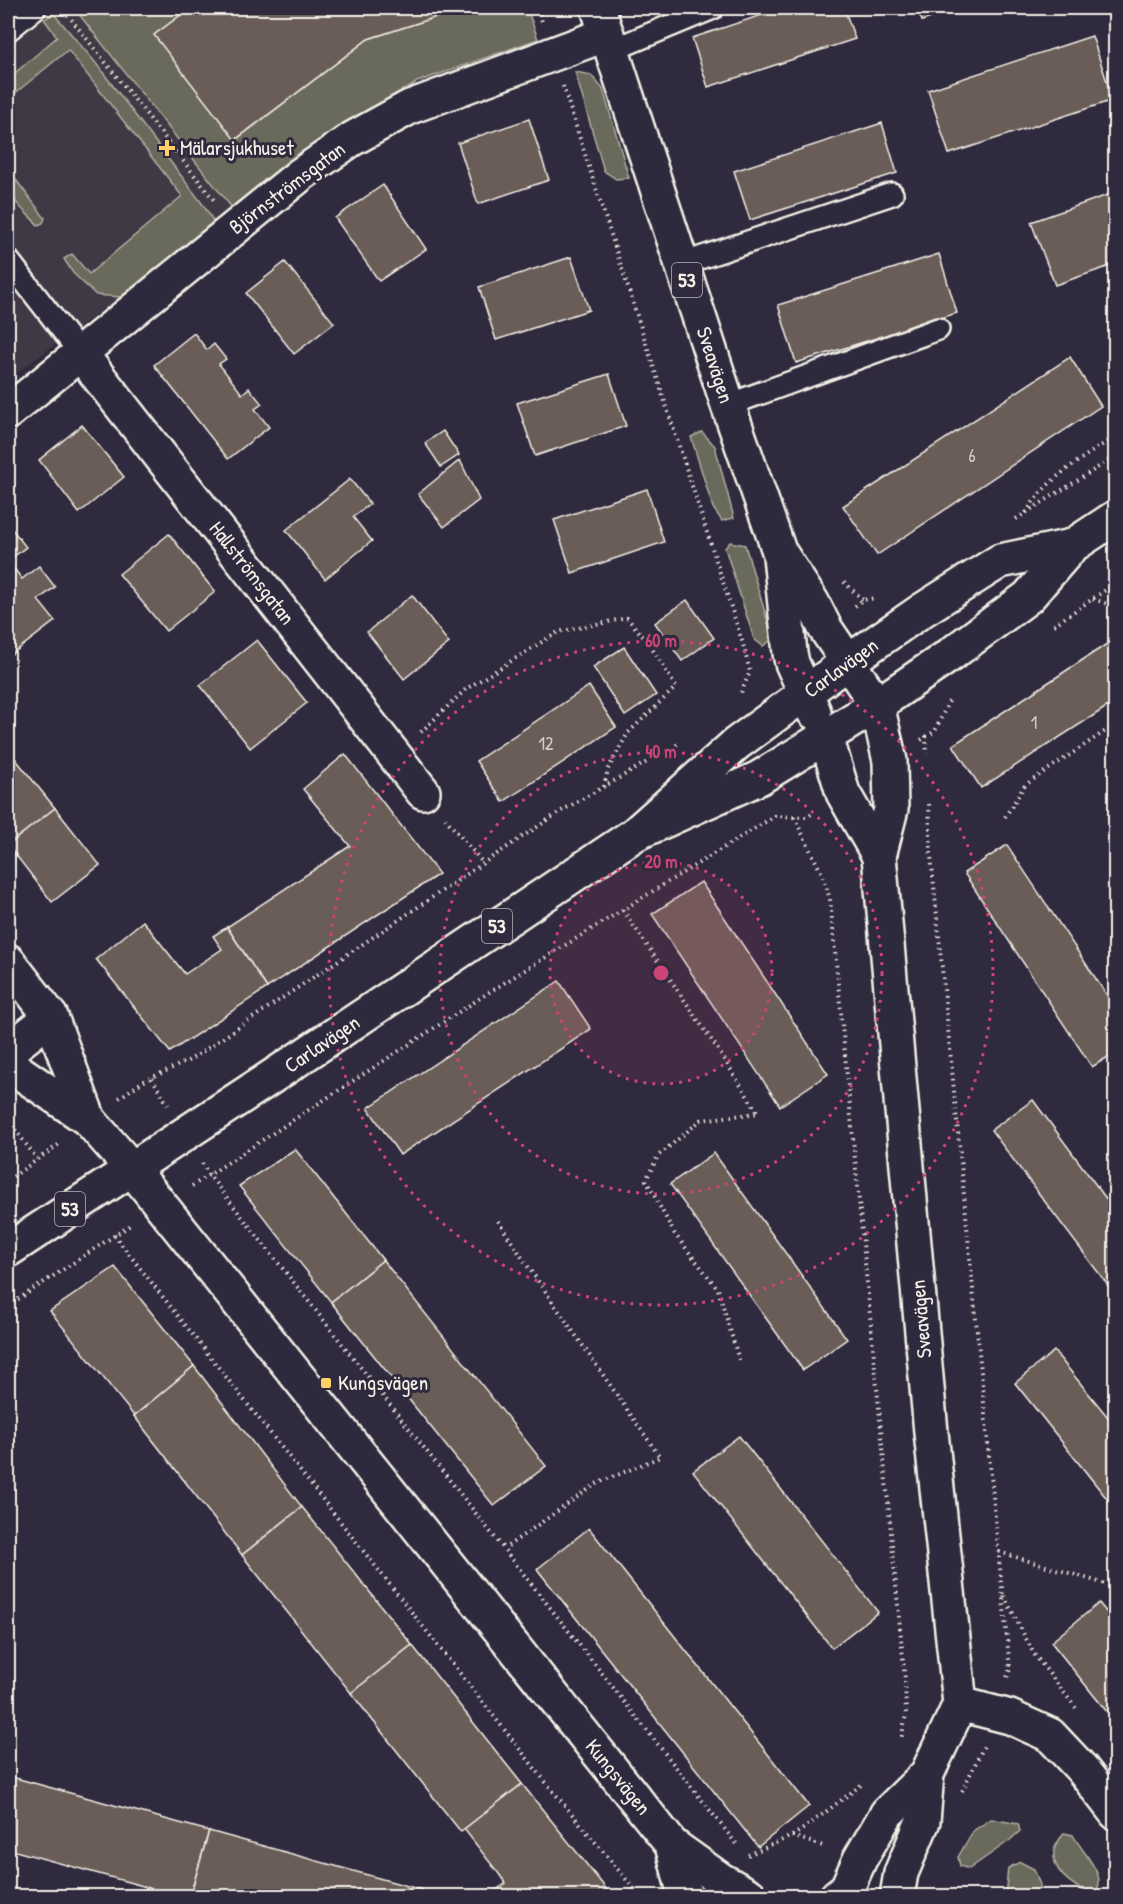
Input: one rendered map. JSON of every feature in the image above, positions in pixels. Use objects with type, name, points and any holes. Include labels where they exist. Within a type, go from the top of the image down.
[{"type":"street","name":"Björnströmsgatan","points":[[8,412],[300,175],[352,139],[410,107],[552,54],[606,31]]},
{"type":"street","name":"Sveavägen","points":[[606,31],[728,405],[779,551],[790,653],[805,694],[826,737],[843,793],[879,856]]},
{"type":"street","name":"Hallströmsgatan","points":[[80,353],[423,792]]},
{"type":"street","name":"Carlavägen","points":[[635,834],[759,778],[877,705],[1028,597],[1072,546],[1116,517]]},
{"type":"street","name":"Carlavägen","points":[[8,1250],[635,834],[736,744],[921,611],[1000,561],[1072,546]]},
{"type":"street","name":"Sveavägen","points":[[779,551],[812,602],[825,628],[877,705],[890,761],[891,809],[879,856],[931,1432],[960,1704]]},
{"type":"street","name":"Kungsvägen","points":[[8,961],[51,1017],[89,1120]]},
{"type":"street","points":[[8,1051],[51,1017]]},
{"type":"street","name":"Kungsvägen","points":[[8,1064],[89,1120],[132,1169],[672,1845],[721,1880],[750,1896]]},
{"type":"street","points":[[897,1896],[901,1873],[923,1821],[927,1774],[960,1704],[1010,1717],[1050,1735],[1082,1769],[1116,1813]]},
{"type":"street","points":[[837,1896],[847,1888],[860,1859],[887,1813],[927,1774]]},
{"type":"street","name":"Kungsvägen","points":[[672,1845],[685,1896]]},
{"type":"lane","points":[[8,30],[35,8]]},
{"type":"lane","points":[[606,31],[713,8]]},
{"type":"lane","points":[[682,264],[892,194]]},
{"type":"lane","points":[[11,272],[80,353]]},
{"type":"lane","points":[[728,405],[938,329]]},
{"type":"path","points":[[62,8],[235,227]]},
{"type":"path","points":[[538,8],[744,644],[750,672]]},
{"type":"path","points":[[1116,436],[1064,471],[1035,497],[1026,513],[1116,456]]},
{"type":"path","points":[[1093,598],[1113,606],[1116,604]]},
{"type":"path","points":[[395,756],[466,689],[558,632],[627,618],[648,642],[676,687],[627,733],[608,769],[604,787]]},
{"type":"path","points":[[927,759],[926,736],[935,731],[952,695]]},
{"type":"path","points":[[1005,817],[1025,785],[1116,724]]},
{"type":"path","points":[[158,1075],[190,1060],[558,813],[654,758]]},
{"type":"path","points":[[423,792],[483,863]]},
{"type":"path","points":[[929,804],[931,855],[980,1382],[1010,1669],[983,1749],[959,1799]]},
{"type":"path","points":[[867,1781],[792,1836],[746,1856],[209,1175],[491,992],[775,816],[794,817],[828,887],[905,1679],[906,1714],[902,1738],[897,1749]]},
{"type":"path","points":[[623,910],[719,1051],[758,1113],[701,1120],[658,1156],[646,1180],[674,1233],[718,1289],[739,1359]]},
{"type":"path","points":[[8,1120],[37,1159]]},
{"type":"path","points":[[498,1221],[660,1457],[596,1485],[505,1548]]},
{"type":"path","points":[[8,1306],[127,1227]]},
{"type":"path","points":[[114,1236],[552,1790],[640,1896]]},
{"type":"path","points":[[999,1552],[1116,1586]]},
{"type":"path","points":[[1002,1593],[1034,1654],[1081,1715]]},
{"type":"shaded area","name":"Mälarsjukhuset","points":[[8,8],[527,8],[538,39],[417,82],[8,379]]},
{"type":"green space","points":[[74,8],[94,8],[98,12],[105,8],[190,8],[155,35],[236,140],[368,39],[464,8],[527,8],[538,39],[417,82],[236,213]]},
{"type":"green space","points":[[54,14],[95,62],[204,206],[217,227],[121,297],[96,295],[73,273],[64,259],[72,254],[89,274],[182,196],[68,50],[8,99],[8,79],[57,37],[44,19]]},
{"type":"green space","points":[[575,72],[591,75],[603,89],[629,178],[616,179],[604,171]]},
{"type":"green space","points":[[9,178],[16,180],[45,218],[43,223],[38,225],[12,197],[9,191]]},
{"type":"green space","points":[[702,432],[715,446],[734,518],[722,521],[713,508],[691,437]]},
{"type":"green space","points":[[730,542],[745,545],[773,639],[763,646],[754,639],[725,548]]},
{"type":"green space","points":[[991,1819],[1018,1824],[1020,1831],[969,1869],[960,1866],[958,1857],[973,1831]]},
{"type":"green space","points":[[1064,1833],[1073,1835],[1096,1871],[1099,1882],[1095,1896],[1066,1879],[1056,1866],[1054,1850]]},
{"type":"green space","points":[[1020,1862],[1034,1869],[1040,1885],[1035,1896],[1005,1896],[1008,1868]]},
{"type":"building","points":[[190,8],[464,8],[368,39],[235,140],[154,35]]},
{"type":"building","points":[[783,8],[844,8],[855,39],[708,87],[692,38]]},
{"type":"building","points":[[917,8],[960,8],[922,21]]},
{"type":"building","points":[[1092,36],[1113,100],[949,154],[928,90]]},
{"type":"building","points":[[529,119],[549,180],[478,204],[458,143]]},
{"type":"building","points":[[882,123],[897,173],[750,220],[734,171]]},
{"type":"building","points":[[383,185],[426,249],[379,281],[335,218]]},
{"type":"building","points":[[1116,192],[1116,264],[1055,285],[1031,222]]},
{"type":"building","points":[[939,254],[957,313],[796,363],[778,305]]},
{"type":"building","points":[[571,257],[589,310],[496,340],[479,287]]},
{"type":"building","points":[[285,262],[334,323],[294,354],[246,293]]},
{"type":"building","points":[[194,333],[207,350],[214,344],[226,359],[219,364],[242,394],[249,388],[262,404],[255,409],[269,427],[228,459],[154,365]]},
{"type":"building","points":[[1070,357],[1101,406],[877,555],[843,506]]},
{"type":"building","points":[[609,374],[626,426],[535,456],[517,403]]},
{"type":"building","points":[[82,425],[124,477],[79,513],[39,460]]},
{"type":"building","points":[[443,431],[459,455],[441,467],[425,443]]},
{"type":"building","points":[[460,460],[479,500],[444,527],[418,494]]},
{"type":"building","points":[[350,479],[370,504],[353,517],[372,541],[325,579],[286,530]]},
{"type":"building","points":[[647,489],[664,542],[572,573],[554,520]]},
{"type":"building","points":[[8,524],[26,547],[8,561]]},
{"type":"building","points":[[169,534],[215,592],[166,631],[119,574]]},
{"type":"building","points":[[8,561],[22,579],[39,566],[55,587],[38,600],[55,621],[8,657]]},
{"type":"building","points":[[412,595],[449,643],[404,679],[367,632]]},
{"type":"building","points":[[687,600],[714,638],[682,661],[655,623]]},
{"type":"building","points":[[1116,638],[1116,701],[981,788],[953,745]]},
{"type":"building","points":[[257,640],[307,703],[250,748],[200,685]]},
{"type":"building","points":[[624,647],[656,695],[625,716],[593,667]]},
{"type":"building","points":[[589,686],[616,727],[503,802],[476,761]]},
{"type":"building","points":[[10,752],[55,808],[8,845],[8,754]]},
{"type":"building","points":[[345,754],[439,874],[267,988],[227,927],[350,846],[303,789]]},
{"type":"building","points":[[55,808],[100,865],[52,902],[8,845]]},
{"type":"building","points":[[1007,845],[1116,1009],[1116,1052],[1092,1067],[964,873]]},
{"type":"building","points":[[701,882],[828,1074],[780,1106],[652,914]]},
{"type":"building","points":[[143,921],[185,974],[222,949],[213,936],[227,927],[267,988],[170,1052],[96,959]]},
{"type":"building","points":[[559,981],[591,1029],[400,1155],[368,1108]]},
{"type":"building","points":[[1033,1100],[1116,1212],[1116,1296],[991,1130]]},
{"type":"building","points":[[295,1149],[383,1260],[331,1302],[239,1186]]},
{"type":"building","points":[[714,1153],[847,1339],[803,1370],[670,1184]]},
{"type":"building","points":[[383,1260],[546,1466],[494,1506],[331,1302]]},
{"type":"building","points":[[115,1267],[194,1366],[134,1416],[50,1311]]},
{"type":"building","points":[[1054,1351],[1116,1427],[1116,1510],[1015,1383]]},
{"type":"building","points":[[194,1366],[302,1507],[242,1555],[134,1416]]},
{"type":"building","points":[[739,1436],[878,1612],[832,1648],[693,1471]]},
{"type":"building","points":[[302,1507],[412,1645],[351,1693],[242,1555]]},
{"type":"building","points":[[589,1528],[809,1806],[758,1847],[537,1569]]},
{"type":"building","points":[[1099,1603],[1116,1624],[1116,1723],[1051,1642]]},
{"type":"building","points":[[412,1645],[522,1784],[461,1832],[351,1693]]},
{"type":"building","points":[[8,1776],[209,1831],[190,1896],[179,1896],[8,1849]]},
{"type":"building","points":[[522,1784],[612,1896],[488,1896],[506,1883],[464,1829]]},
{"type":"building","points":[[209,1831],[422,1890],[420,1896],[190,1896]]},
{"type":"place","name":"Mälarsjukhuset","points":[[167,148]]},
{"type":"place","name":"Kungsvägen","points":[[326,1383]]}]
